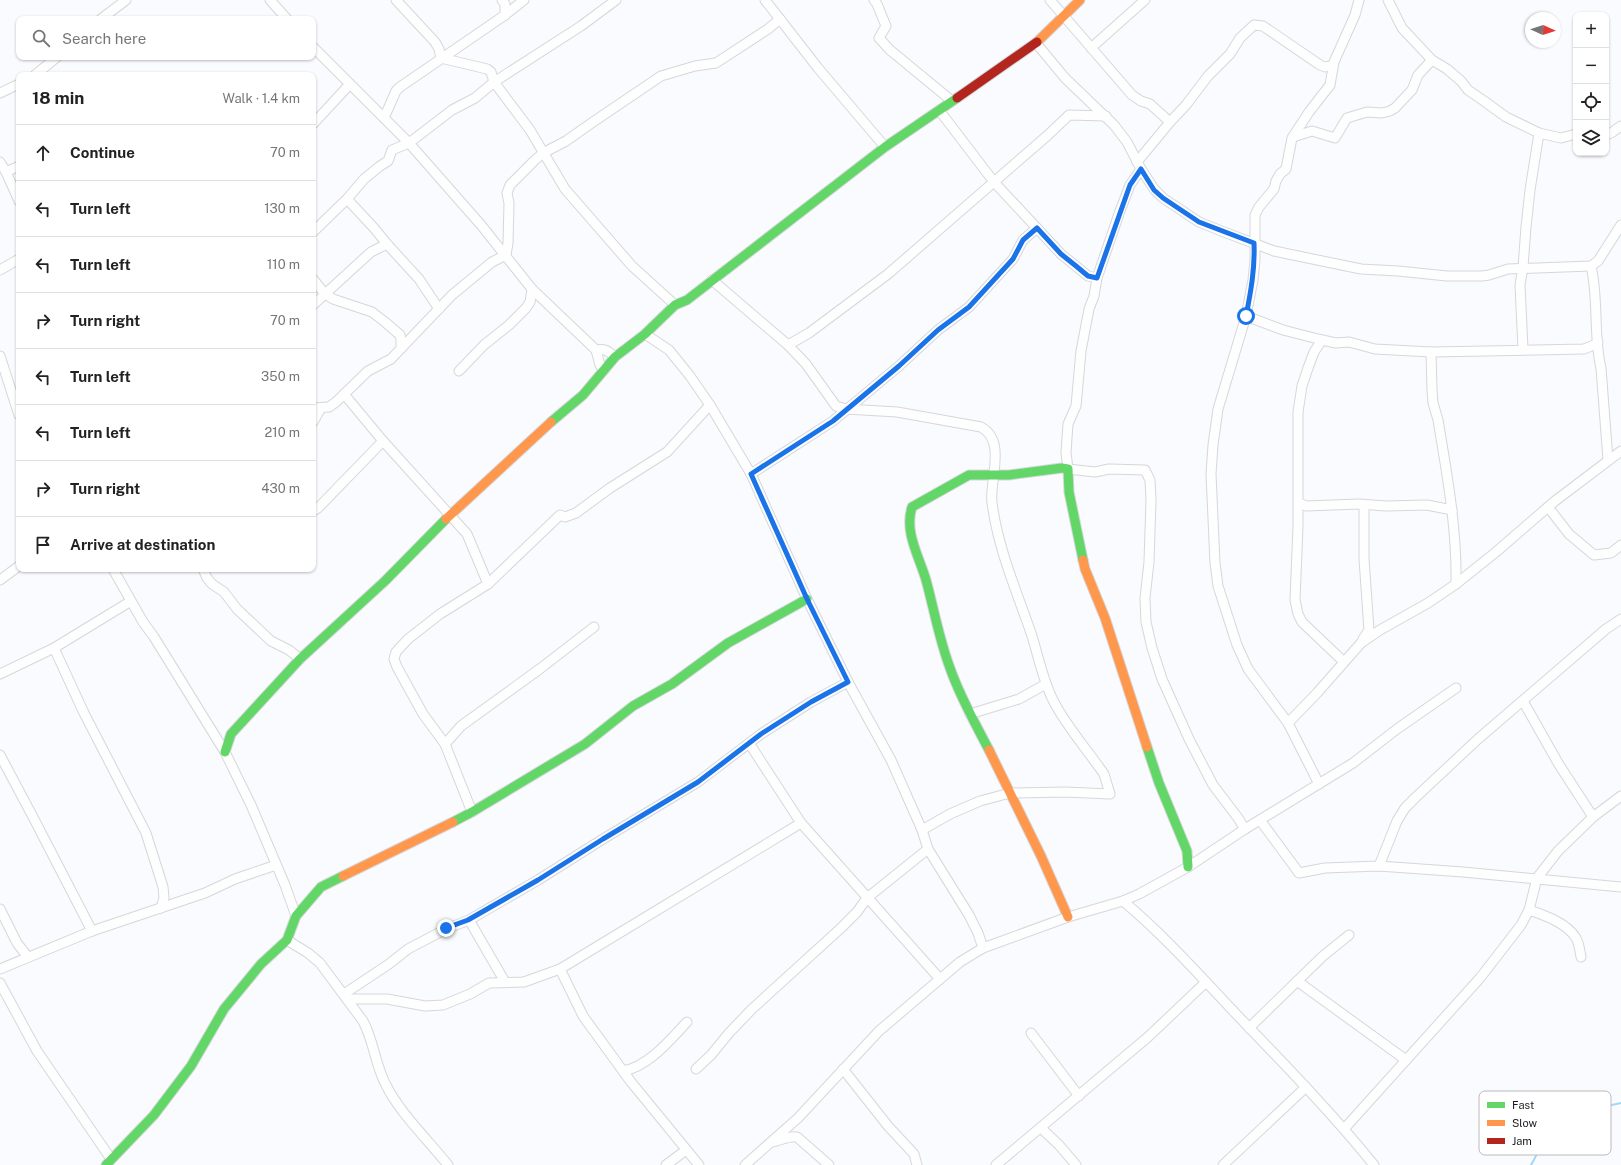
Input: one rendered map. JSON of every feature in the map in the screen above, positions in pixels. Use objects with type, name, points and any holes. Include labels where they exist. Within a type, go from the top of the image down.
[{"type":"street","points":[[105,16],[126,0]]},
{"type":"street","points":[[270,0],[284,16]]},
{"type":"street","points":[[396,0],[434,42],[439,49],[441,58]]},
{"type":"street","points":[[502,0],[505,4],[505,16]]},
{"type":"street","points":[[384,118],[396,91],[400,87],[505,16],[524,0]]},
{"type":"street","points":[[316,229],[347,199],[364,179],[388,161],[392,150],[409,143],[452,110],[475,98],[494,82],[581,26],[616,0]]},
{"type":"street","points":[[765,0],[818,68],[885,147]]},
{"type":"street","points":[[874,0],[886,26],[879,38],[890,50],[952,101]]},
{"type":"street","points":[[1050,0],[1063,17],[1132,94],[1141,101],[1150,104],[1170,122]]},
{"type":"street","points":[[226,752],[231,734],[300,659],[385,581],[431,533],[543,429],[583,395],[615,357],[645,334],[675,305],[687,300],[885,147],[1036,43],[1080,0]]},
{"type":"street","points":[[1091,48],[1145,0]]},
{"type":"street","points":[[1319,784],[1288,723],[1248,669],[1237,645],[1218,586],[1215,563],[1211,474],[1218,409],[1246,316],[1253,280],[1255,260],[1255,215],[1259,207],[1274,189],[1280,174],[1286,169],[1293,137],[1309,112],[1330,85],[1333,65],[1360,0]]},
{"type":"street","points":[[1388,0],[1402,28],[1432,60],[1447,69],[1468,90],[1506,117],[1539,133],[1561,138],[1573,135]]},
{"type":"street","points":[[506,255],[509,211],[507,193],[510,185],[520,173],[543,153],[566,141],[661,76],[695,66],[716,63],[768,29],[780,19]]},
{"type":"street","points":[[1188,867],[1187,851],[1159,783],[1105,618],[1085,569],[1071,508],[1066,452],[1068,424],[1076,406],[1081,351],[1097,278],[1130,185],[1139,165],[1170,122],[1186,105],[1208,76],[1230,54],[1240,38],[1254,25],[1263,26],[1320,65],[1325,67],[1333,65]]},
{"type":"street","points":[[1036,43],[1065,78],[1106,116],[1121,134],[1154,190],[1163,198],[1199,222],[1274,250],[1361,270],[1398,271],[1447,276],[1489,276],[1508,269],[1524,267],[1591,266],[1598,261],[1621,225]]},
{"type":"street","points":[[316,50],[409,143],[481,224],[532,289],[596,350],[600,365],[604,370]]},
{"type":"street","points":[[441,58],[487,69],[491,72],[494,82],[530,130],[566,189],[594,224],[632,266],[675,305]]},
{"type":"street","points":[[39,72],[53,60]]},
{"type":"street","points":[[1293,137],[1312,131],[1335,138],[1347,118],[1366,112],[1382,113],[1390,111],[1401,103],[1412,90],[1418,75],[1432,60]]},
{"type":"street","points":[[316,121],[350,84]]},
{"type":"street","points":[[0,93],[16,85]]},
{"type":"street","points":[[939,110],[994,182],[1061,254],[1088,276],[1097,278]]},
{"type":"street","points":[[788,345],[809,333],[888,274],[1069,115],[1106,116]]},
{"type":"street","points":[[1609,133],[1621,126]]},
{"type":"street","points":[[1523,349],[1520,285],[1524,267],[1528,205],[1539,133]]},
{"type":"street","points":[[0,162],[16,194]]},
{"type":"street","points":[[6,172],[16,167]]},
{"type":"street","points":[[347,199],[419,279],[439,309]]},
{"type":"street","points":[[751,474],[833,421],[899,366],[938,330],[969,307],[1013,259],[1023,240],[1037,228]]},
{"type":"street","points":[[316,302],[370,252],[387,244]]},
{"type":"street","points":[[317,408],[329,406],[368,371],[391,359],[452,295],[492,262],[506,255]]},
{"type":"street","points":[[0,270],[16,261]]},
{"type":"street","points":[[1591,266],[1597,305],[1598,355],[1602,379],[1608,460]]},
{"type":"street","points":[[712,280],[788,345],[820,381],[831,401],[836,406],[846,409],[897,412],[981,427],[987,430],[992,436],[996,450],[992,501],[997,528],[1006,562],[1032,637],[1046,684],[1055,703],[1104,774],[1110,794],[1065,792],[1010,793],[980,801],[950,814],[922,830]]},
{"type":"street","points":[[316,283],[324,293],[333,299],[372,312],[400,335],[401,348]]},
{"type":"street","points":[[459,371],[484,345],[509,325],[526,308],[530,302],[532,289]]},
{"type":"street","points":[[1246,316],[1283,330],[1322,340],[1336,343],[1349,342],[1375,349],[1431,352],[1584,349],[1598,342]]},
{"type":"street","points":[[645,334],[669,350],[690,376],[710,405],[751,474],[807,599],[848,682],[891,760],[922,830],[928,849],[968,915],[978,933],[983,948]]},
{"type":"street","points":[[1322,340],[1314,352],[1308,368],[1302,386],[1298,412],[1298,503],[1295,600],[1298,614],[1302,622],[1344,662]]},
{"type":"street","points":[[596,350],[607,350],[615,357]]},
{"type":"street","points":[[1431,352],[1433,403],[1438,420],[1452,510],[1456,554],[1456,584]]},
{"type":"street","points":[[0,356],[15,389]]},
{"type":"street","points":[[344,394],[383,441],[467,534],[488,584]]},
{"type":"street","points":[[472,812],[445,744],[423,714],[397,667],[394,659],[396,652],[408,639],[440,614],[488,584],[560,515],[565,517],[576,514],[610,488],[667,452],[710,405]]},
{"type":"street","points":[[316,509],[383,441]]},
{"type":"street","points":[[1288,723],[1317,694],[1361,644],[1380,630],[1428,603],[1456,584],[1548,507],[1621,451]]},
{"type":"street","points":[[1068,917],[1010,793],[954,681],[936,627],[926,580],[913,542],[910,528],[910,515],[912,507],[969,475],[1019,474],[1062,468],[1095,472],[1109,469],[1145,470],[1148,473],[1151,500],[1146,622],[1152,648],[1162,679],[1192,745],[1214,785],[1245,829]]},
{"type":"street","points":[[1298,503],[1306,506],[1364,504],[1386,506],[1427,505],[1452,510]]},
{"type":"street","points":[[1361,644],[1369,630],[1364,559],[1364,504]]},
{"type":"street","points":[[1548,507],[1569,534],[1594,555],[1611,553],[1621,545]]},
{"type":"street","points":[[0,580],[16,568]]},
{"type":"street","points":[[115,572],[131,601],[226,752],[251,805],[296,916]]},
{"type":"street","points":[[204,572],[212,584],[224,592],[237,608],[271,641],[289,650],[300,659]]},
{"type":"street","points":[[0,983],[37,1051],[109,1162],[154,1115],[186,1072],[224,1009],[261,964],[287,940],[296,916],[321,887],[472,812],[585,744],[633,706],[672,684],[728,643],[807,599]]},
{"type":"street","points":[[0,674],[54,648],[131,601]]},
{"type":"street","points":[[1379,866],[1393,830],[1405,808],[1478,739],[1606,629],[1621,619]]},
{"type":"street","points":[[445,744],[461,726],[541,668],[594,627]]},
{"type":"street","points":[[54,648],[84,713],[146,833],[163,887],[164,898],[162,908]]},
{"type":"street","points":[[345,996],[408,949],[446,928],[468,920],[538,880],[698,782],[761,734],[811,702],[848,682]]},
{"type":"street","points":[[970,714],[1019,699],[1046,684]]},
{"type":"street","points":[[745,1165],[798,1118],[879,1031],[960,962],[983,948],[1068,917],[1123,901],[1139,894],[1188,867],[1245,829],[1353,763],[1397,729],[1456,688]]},
{"type":"street","points":[[1523,701],[1558,763],[1592,816]]},
{"type":"street","points":[[750,743],[801,823],[940,979]]},
{"type":"street","points":[[0,755],[3,768],[92,931]]},
{"type":"street","points":[[1344,1129],[1480,978],[1521,925],[1529,910],[1537,878],[1558,851],[1592,816],[1621,796]]},
{"type":"street","points":[[1260,820],[1299,873],[1325,868],[1379,866],[1537,878],[1556,882],[1621,887]]},
{"type":"street","points":[[345,996],[387,999],[433,1006],[443,1005],[470,994],[489,983],[524,982],[560,969],[801,823]]},
{"type":"street","points":[[696,1069],[711,1055],[729,1033],[752,1009],[857,912],[867,898],[928,849]]},
{"type":"street","points":[[0,969],[92,931],[162,908],[276,865]]},
{"type":"street","points":[[1123,901],[1158,932],[1306,1087],[1374,1165]]},
{"type":"street","points":[[0,909],[17,943],[28,957]]},
{"type":"street","points":[[1529,910],[1567,928],[1576,938],[1581,957]]},
{"type":"street","points":[[468,920],[505,982]]},
{"type":"street","points":[[1249,1028],[1297,981],[1349,935]]},
{"type":"street","points":[[287,940],[308,953],[320,963],[345,996],[369,1032],[371,1045],[385,1084],[393,1097],[448,1165]]},
{"type":"street","points":[[560,969],[583,1016],[623,1071],[699,1165]]},
{"type":"street","points":[[1297,981],[1406,1060]]},
{"type":"street","points":[[996,1165],[1154,1032],[1206,982]]},
{"type":"street","points":[[623,1071],[634,1069],[645,1062],[687,1022]]},
{"type":"street","points":[[1031,1032],[1079,1096]]},
{"type":"street","points":[[843,1069],[888,1126],[914,1154],[917,1165]]},
{"type":"street","points":[[1223,1165],[1306,1087]]},
{"type":"street","points":[[1041,1128],[1059,1144],[1076,1165]]},
{"type":"street","points":[[772,1142],[791,1136],[797,1137],[829,1165]]},
{"type":"street","points":[[666,1165],[686,1150]]},
{"type":"waterway","points":[[1611,1105],[1621,1103]]},
{"type":"waterway","points":[[1531,1165],[1536,1155]]},
{"type":"traffic: fast","points":[[551,422],[583,395],[615,357],[645,334],[675,305],[687,300],[885,147],[957,98]]},
{"type":"traffic: fast","points":[[989,750],[963,700],[946,657],[926,580],[913,544],[910,526],[912,507],[969,475],[1009,475],[1062,468],[1068,469],[1069,492],[1083,560]]},
{"type":"traffic: fast","points":[[225,752],[231,734],[300,659],[385,581],[446,519]]},
{"type":"traffic: fast","points":[[453,822],[585,744],[633,706],[672,684],[728,643],[807,599]]},
{"type":"traffic: fast","points":[[1147,747],[1159,783],[1187,851],[1188,867]]},
{"type":"traffic: fast","points":[[106,1165],[154,1115],[191,1066],[224,1009],[261,964],[287,940],[296,916],[321,887],[343,876]]},
{"type":"traffic: slow","points":[[1037,42],[1080,0]]},
{"type":"traffic: slow","points":[[446,519],[551,422]]},
{"type":"traffic: slow","points":[[1083,560],[1085,569],[1105,618],[1147,747]]},
{"type":"traffic: slow","points":[[989,750],[1041,856],[1068,917]]},
{"type":"traffic: slow","points":[[343,876],[453,822]]},
{"type":"traffic: jam","points":[[957,98],[1037,42]]},
{"type":"route","points":[[446,928],[468,920],[538,880],[698,782],[761,734],[811,702],[848,682],[807,599],[751,474],[775,457],[833,421],[899,366],[938,330],[969,307],[1013,259],[1023,240],[1037,228],[1061,254],[1088,276],[1097,278],[1130,185],[1141,169],[1154,190],[1173,205],[1199,222],[1254,243],[1255,260],[1253,280],[1246,316]]}]
